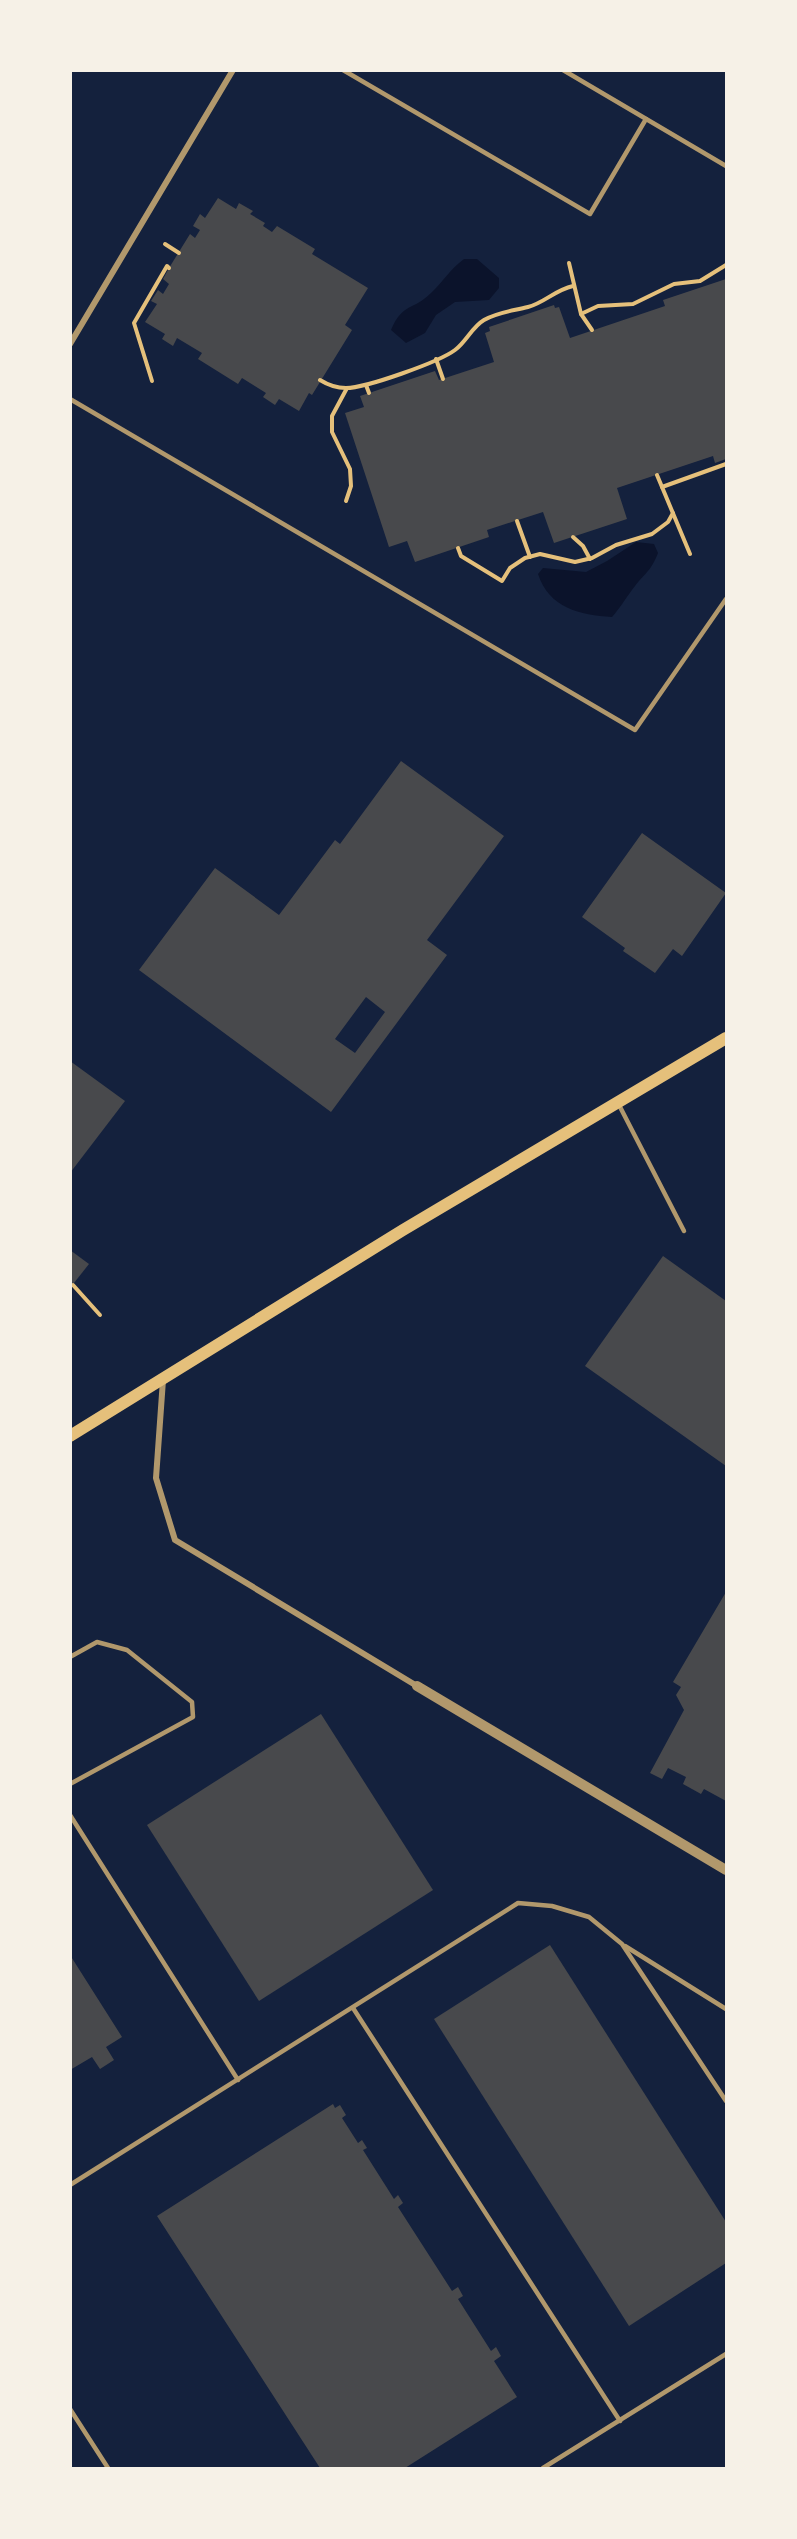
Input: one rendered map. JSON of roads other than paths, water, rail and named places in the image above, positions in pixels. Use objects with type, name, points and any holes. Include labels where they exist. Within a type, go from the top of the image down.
[{"type":"main road","points":[[70,1436],[403,1230],[726,1038]]},
{"type":"street","points":[[70,344],[233,70]]},
{"type":"street","points":[[163,1378],[156,1478],[175,1540],[726,1870]]},
{"type":"lane","points":[[343,70],[590,214],[646,119]]},
{"type":"lane","points":[[563,70],[726,166]]},
{"type":"lane","points":[[70,399],[635,730],[726,599]]},
{"type":"lane","points":[[618,1102],[684,1232]]},
{"type":"lane","points":[[70,1657],[97,1642],[127,1650],[192,1702],[193,1717],[70,1785]]},
{"type":"lane","points":[[70,1815],[238,2080]]},
{"type":"lane","points":[[70,2185],[518,1903],[552,1906],[589,1917],[622,1944],[726,2009]]},
{"type":"lane","points":[[622,1944],[726,2102]]},
{"type":"lane","points":[[353,2008],[620,2421]]},
{"type":"lane","points":[[543,2469],[726,2354]]},
{"type":"lane","points":[[70,2409],[108,2469]]},
{"type":"water","points":[[464,259],[477,259],[499,278],[499,288],[489,300],[455,302],[436,315],[425,333],[406,343],[391,330],[395,321],[404,311],[425,299]]},
{"type":"water","points":[[636,542],[654,544],[658,553],[651,568],[612,617],[577,611],[558,602],[543,586],[538,574],[543,568],[586,572]]}]
